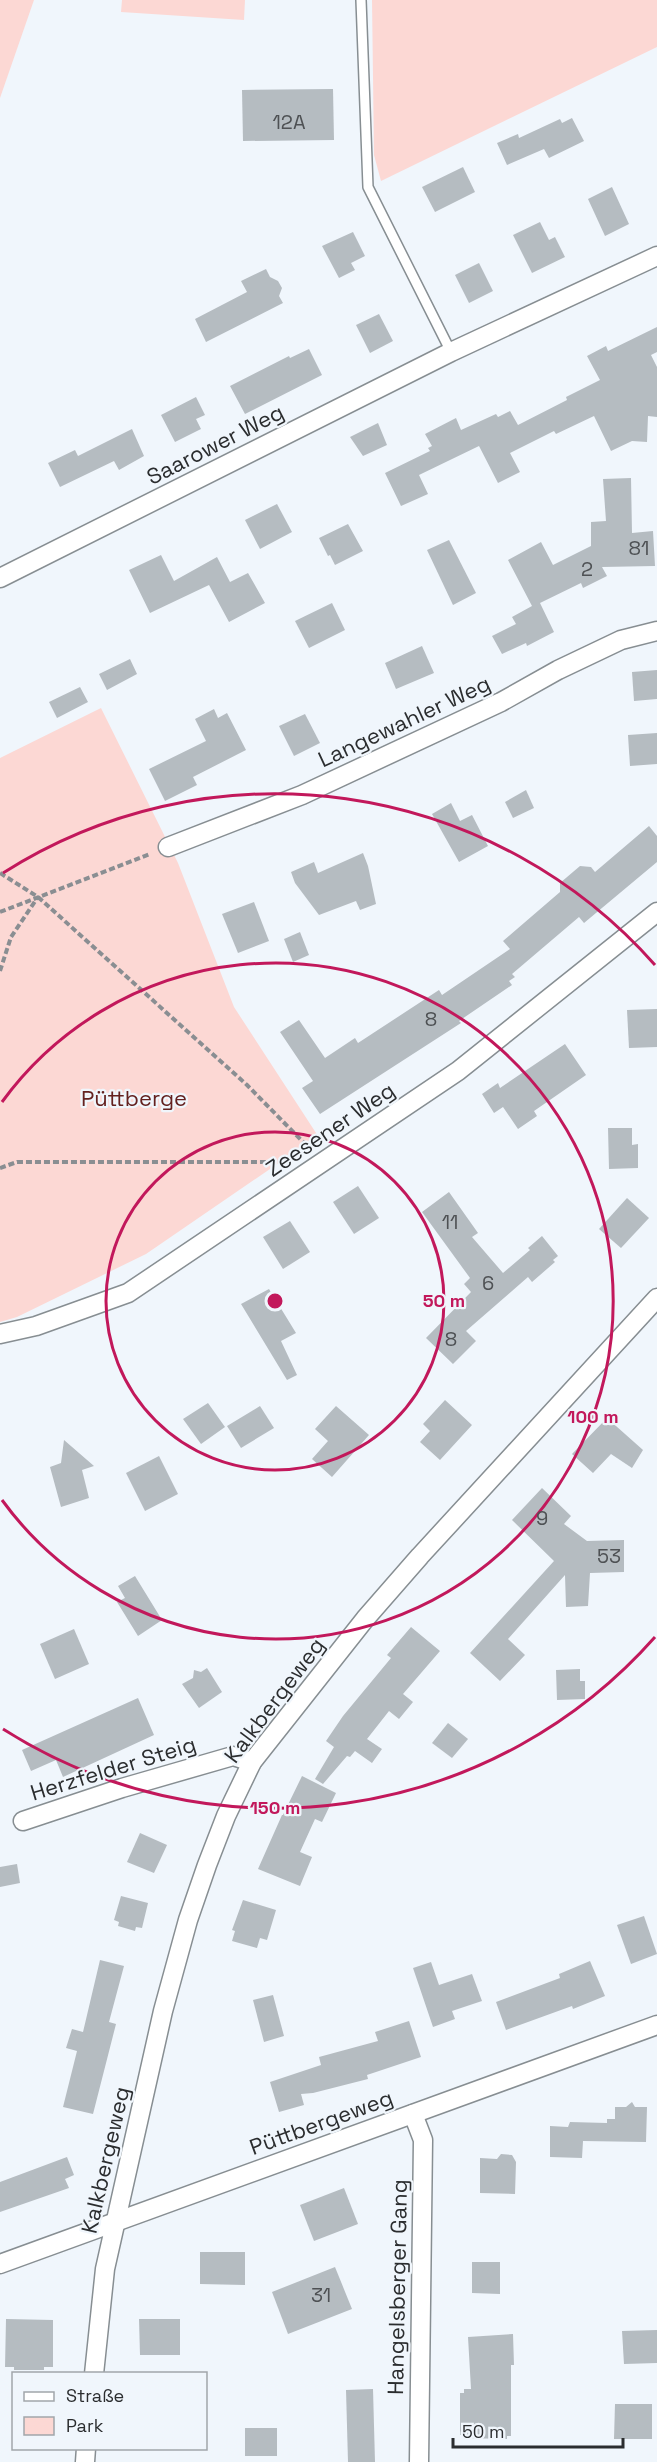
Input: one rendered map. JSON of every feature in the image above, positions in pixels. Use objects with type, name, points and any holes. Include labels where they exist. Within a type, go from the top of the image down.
[{"type":"street","name":"Saarower Weg","points":[[0,578],[451,352],[657,256]]},
{"type":"street","name":"Langewahler Weg","points":[[168,847],[302,795],[501,702],[558,670],[621,640],[657,631]]},
{"type":"street","name":"Zeesener Weg","points":[[0,1334],[36,1326],[128,1293],[458,1071],[657,912]]},
{"type":"street","name":"Kalkbergeweg","points":[[94,2372],[105,2269],[160,2024],[188,1920],[226,1816],[252,1762],[365,1619],[657,1298]]},
{"type":"street","name":"Herzfelder Steig","points":[[23,1821],[122,1788],[234,1756],[252,1762]]},
{"type":"street","name":"Püttbergeweg","points":[[0,2264],[657,2025]]},
{"type":"street","name":"Hangelsberger Gang","points":[[413,2114],[423,2140],[418,2462]]},
{"type":"lane","points":[[361,0],[368,187],[451,352]]},
{"type":"path","points":[[0,912],[168,847]]},
{"type":"path","points":[[0,873],[38,897],[246,1085],[323,1162]]},
{"type":"path","points":[[0,971],[11,937],[38,897]]},
{"type":"path","points":[[0,1168],[17,1162],[288,1162]]},
{"type":"green space","points":[[0,0],[34,0],[0,98]]},
{"type":"green space","points":[[122,0],[245,0],[244,20],[121,12]]},
{"type":"green space","points":[[372,0],[657,0],[657,47],[381,181],[374,155]]},
{"type":"green space","name":"Püttberge","points":[[101,708],[178,863],[234,1007],[318,1136],[146,1254],[17,1317],[0,1322],[0,758]]},
{"type":"building","points":[[333,89],[334,140],[243,141],[242,90]]},
{"type":"building","points":[[572,118],[584,141],[549,158],[544,149],[507,165],[497,143],[518,134],[519,138],[560,119],[562,123]]},
{"type":"building","points":[[463,167],[475,192],[435,212],[422,187]]},
{"type":"building","points":[[612,187],[629,224],[605,236],[588,199]]},
{"type":"building","points":[[540,222],[549,240],[555,237],[565,257],[532,273],[513,235]]},
{"type":"building","points":[[353,232],[365,256],[351,263],[355,270],[339,278],[322,246]]},
{"type":"building","points":[[479,263],[493,291],[469,303],[455,275]]},
{"type":"building","points":[[266,269],[270,277],[278,281],[282,288],[279,296],[283,303],[206,342],[195,319],[247,292],[241,281]]},
{"type":"building","points":[[379,314],[393,341],[370,353],[356,325]]},
{"type":"building","points":[[657,327],[657,352],[651,355],[657,367],[657,417],[648,416],[647,442],[632,441],[611,451],[594,416],[556,434],[554,431],[510,453],[520,472],[498,483],[479,446],[419,475],[428,494],[401,506],[385,473],[430,451],[428,448],[432,446],[425,434],[456,418],[461,430],[496,414],[498,417],[510,411],[518,425],[600,380],[587,356],[606,346],[608,351]]},
{"type":"building","points":[[309,349],[322,375],[245,414],[230,386],[289,356],[290,358]]},
{"type":"building","points":[[196,397],[205,415],[196,419],[201,429],[175,442],[161,415]]},
{"type":"building","points":[[378,423],[387,445],[363,456],[350,437]]},
{"type":"building","points":[[132,429],[144,456],[119,470],[114,461],[60,487],[48,463],[75,450],[78,456]]},
{"type":"building","points":[[631,478],[632,533],[653,531],[655,566],[602,567],[607,576],[583,588],[581,583],[540,603],[554,632],[527,646],[526,643],[502,654],[492,636],[516,624],[512,617],[532,606],[508,560],[541,542],[553,565],[591,546],[591,522],[606,521],[603,479]]},
{"type":"building","points":[[277,504],[292,532],[260,549],[245,520]]},
{"type":"building","points":[[348,524],[363,551],[335,565],[319,538]]},
{"type":"building","points":[[449,540],[476,593],[453,605],[427,550]]},
{"type":"building","points":[[161,555],[174,581],[217,557],[230,582],[248,573],[265,603],[229,622],[209,585],[150,613],[129,570]]},
{"type":"building","points":[[332,603],[345,630],[309,648],[295,621]]},
{"type":"building","points":[[422,646],[434,673],[396,689],[385,663]]},
{"type":"building","points":[[130,659],[137,674],[107,690],[99,674]]},
{"type":"building","points":[[657,670],[657,699],[634,701],[632,672]]},
{"type":"building","points":[[80,687],[88,702],[57,718],[49,702]]},
{"type":"building","points":[[214,709],[218,718],[227,713],[246,750],[193,777],[197,785],[165,801],[149,769],[206,741],[195,719]]},
{"type":"building","points":[[305,714],[320,743],[294,756],[279,726]]},
{"type":"building","points":[[657,733],[657,764],[630,766],[628,735]]},
{"type":"building","points":[[526,790],[534,808],[513,818],[505,802]]},
{"type":"building","points":[[451,803],[460,821],[472,815],[488,846],[459,862],[432,814]]},
{"type":"building","points":[[649,826],[657,836],[657,862],[584,923],[579,917],[512,974],[515,977],[509,981],[512,985],[459,1021],[461,1023],[320,1114],[302,1088],[313,1081],[280,1032],[299,1020],[325,1058],[355,1038],[358,1043],[439,990],[442,995],[510,949],[503,941],[560,892],[560,883],[580,866],[591,867],[595,872]]},
{"type":"building","points":[[363,853],[376,904],[360,910],[356,901],[319,915],[295,883],[291,872],[314,862],[318,873]]},
{"type":"building","points":[[254,902],[269,941],[238,953],[222,914]]},
{"type":"building","points":[[300,932],[309,955],[293,962],[284,939]]},
{"type":"building","points":[[657,1009],[657,1047],[629,1048],[627,1010]]},
{"type":"building","points":[[565,1044],[586,1075],[534,1111],[537,1116],[518,1129],[503,1107],[494,1113],[482,1094],[498,1083],[500,1088]]},
{"type":"building","points":[[608,1128],[632,1128],[632,1145],[638,1144],[638,1168],[609,1169]]},
{"type":"building","points":[[358,1186],[379,1218],[354,1234],[333,1202]]},
{"type":"building","points":[[449,1192],[478,1233],[472,1237],[503,1273],[530,1250],[528,1248],[542,1236],[558,1256],[553,1260],[555,1262],[532,1282],[528,1277],[466,1331],[476,1341],[453,1364],[426,1338],[471,1292],[464,1284],[470,1278],[422,1212]]},
{"type":"building","points":[[627,1198],[649,1218],[621,1248],[599,1229]]},
{"type":"building","points":[[290,1221],[310,1252],[283,1269],[263,1237]]},
{"type":"building","points":[[269,1289],[296,1333],[281,1341],[297,1375],[287,1380],[241,1304]]},
{"type":"building","points":[[445,1400],[472,1425],[440,1460],[420,1442],[430,1431],[423,1424]]},
{"type":"building","points":[[208,1403],[225,1427],[201,1444],[183,1419]]},
{"type":"building","points":[[260,1406],[274,1428],[241,1448],[227,1426]]},
{"type":"building","points":[[336,1406],[369,1435],[332,1477],[312,1459],[328,1441],[315,1429]]},
{"type":"building","points":[[607,1418],[643,1450],[632,1468],[611,1454],[593,1473],[572,1454]]},
{"type":"building","points":[[64,1440],[94,1466],[82,1470],[89,1498],[61,1507],[50,1467],[61,1463]]},
{"type":"building","points":[[159,1456],[178,1494],[145,1511],[126,1473]]},
{"type":"building","points":[[542,1488],[571,1516],[564,1524],[587,1541],[624,1540],[624,1572],[590,1573],[588,1606],[566,1607],[565,1575],[508,1639],[525,1655],[500,1681],[470,1653],[554,1561],[512,1520]]},
{"type":"building","points":[[135,1576],[162,1620],[138,1636],[117,1602],[125,1598],[118,1586]]},
{"type":"building","points":[[411,1627],[440,1651],[403,1694],[413,1702],[399,1719],[389,1711],[367,1739],[382,1749],[372,1763],[355,1751],[350,1757],[347,1756],[323,1784],[315,1779],[334,1747],[326,1741],[343,1716],[391,1658],[387,1655]]},
{"type":"building","points":[[74,1629],[89,1664],[55,1679],[40,1644]]},
{"type":"building","points":[[207,1668],[222,1692],[199,1708],[182,1684],[193,1678],[194,1670],[201,1672]]},
{"type":"building","points":[[580,1669],[580,1681],[585,1681],[585,1699],[557,1700],[556,1670]]},
{"type":"building","points":[[138,1698],[154,1735],[63,1777],[56,1760],[31,1771],[22,1750]]},
{"type":"building","points":[[448,1723],[468,1739],[452,1758],[432,1743]]},
{"type":"building","points":[[302,1776],[336,1793],[322,1822],[315,1819],[300,1852],[312,1857],[300,1886],[258,1869]]},
{"type":"building","points":[[140,1833],[167,1845],[154,1873],[127,1862]]},
{"type":"building","points":[[17,1864],[20,1883],[0,1887],[0,1867]]},
{"type":"building","points":[[121,1896],[148,1903],[142,1928],[136,1927],[135,1931],[118,1926],[119,1922],[114,1920]]},
{"type":"building","points":[[243,1900],[276,1910],[267,1940],[260,1938],[257,1948],[232,1941],[235,1931],[232,1930]]},
{"type":"building","points":[[644,1916],[657,1954],[631,1964],[617,1925]]},
{"type":"building","points":[[100,1960],[124,1966],[109,2022],[116,2024],[93,2114],[63,2107],[77,2051],[66,2048],[72,2029],[83,2032]]},
{"type":"building","points":[[590,1961],[605,1996],[573,2009],[572,2006],[506,2030],[496,2002],[560,1978],[559,1974]]},
{"type":"building","points":[[431,1962],[439,1985],[472,1974],[482,2001],[452,2011],[455,2019],[433,2027],[413,1968]]},
{"type":"building","points":[[273,1995],[284,2036],[264,2042],[253,2000]]},
{"type":"building","points":[[409,2021],[421,2057],[367,2075],[368,2079],[301,2094],[304,2105],[279,2112],[270,2082],[321,2065],[319,2057],[378,2041],[375,2032]]},
{"type":"building","points":[[632,2102],[635,2107],[647,2107],[646,2142],[583,2141],[582,2158],[550,2157],[550,2126],[568,2127],[570,2122],[607,2123],[607,2119],[615,2119],[615,2107],[626,2107]]},
{"type":"building","points":[[501,2154],[512,2155],[516,2162],[515,2194],[480,2193],[480,2158],[497,2159]]},
{"type":"building","points":[[67,2157],[74,2175],[65,2179],[69,2188],[0,2212],[0,2182]]},
{"type":"building","points":[[344,2188],[358,2224],[314,2241],[300,2205]]},
{"type":"building","points":[[200,2252],[245,2252],[245,2285],[200,2284]]},
{"type":"building","points":[[472,2262],[500,2262],[500,2294],[472,2293]]},
{"type":"building","points":[[335,2267],[352,2309],[288,2334],[272,2292]]},
{"type":"building","points":[[6,2319],[53,2320],[53,2367],[44,2367],[44,2370],[14,2370],[14,2367],[5,2367]]},
{"type":"building","points":[[139,2319],[180,2319],[180,2355],[140,2355]]},
{"type":"building","points":[[657,2330],[657,2363],[624,2364],[622,2331]]},
{"type":"building","points":[[513,2334],[511,2436],[507,2436],[507,2439],[463,2438],[463,2435],[460,2435],[460,2393],[464,2393],[464,2389],[471,2389],[468,2337]]},
{"type":"building","points":[[373,2389],[375,2462],[348,2462],[346,2390]]},
{"type":"building","points":[[615,2404],[652,2404],[652,2439],[614,2439]]},
{"type":"building","points":[[245,2428],[277,2428],[277,2456],[245,2456]]}]
